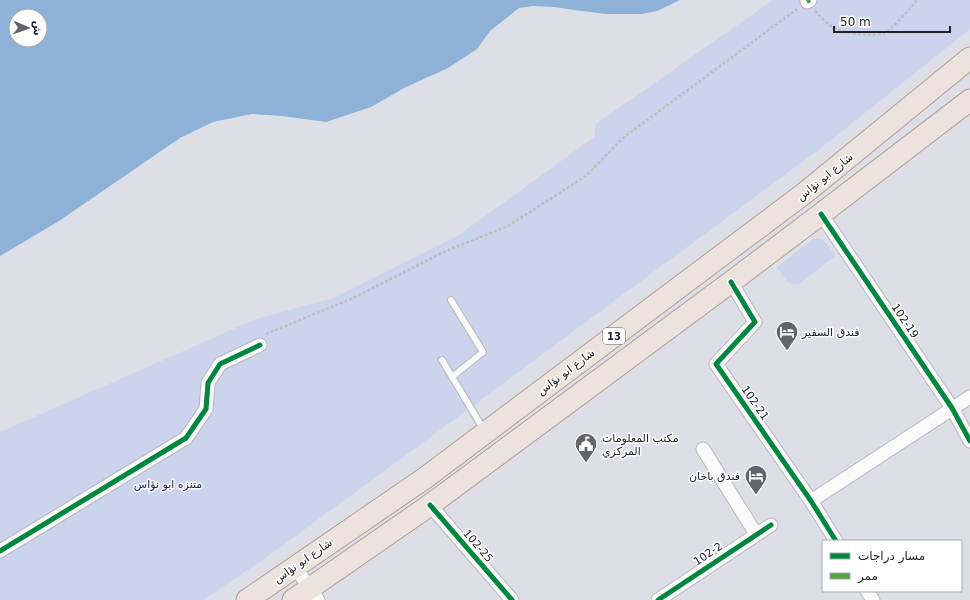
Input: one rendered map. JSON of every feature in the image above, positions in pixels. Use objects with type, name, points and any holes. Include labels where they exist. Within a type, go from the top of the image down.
[{"type":"main road","name":"شارع ابو نؤاس","points":[[247,600],[425,478],[486,433],[806,192],[970,58]]},
{"type":"main road","name":"13","points":[[293,600],[314,594],[430,505],[731,282],[970,100]]},
{"type":"street","name":"102-19","points":[[821,214],[952,408],[970,441]]},
{"type":"street","name":"102-21","points":[[731,282],[755,322],[716,364],[811,501],[835,540]]},
{"type":"street","points":[[0,551],[186,438],[206,409],[208,383],[220,364],[260,345]]},
{"type":"street","points":[[811,501],[970,397]]},
{"type":"street","points":[[703,448],[756,534]]},
{"type":"street","name":"102-25","points":[[430,505],[512,600]]},
{"type":"street","name":"102-2","points":[[658,600],[770,525]]},
{"type":"street","points":[[295,567],[314,594]]},
{"type":"lane","points":[[451,300],[483,352],[452,377]]},
{"type":"lane","points":[[442,360],[486,433]]},
{"type":"path","points":[[260,345],[262,335],[351,299],[446,251],[508,226],[586,176],[623,138],[809,1],[820,16],[832,27],[857,35],[874,35],[886,33],[917,0]]},
{"type":"green space","name":"متنزه ابو نؤاس","points":[[773,0],[970,0],[970,29],[821,148],[264,559],[203,600],[0,600],[0,432],[256,319],[333,298],[459,235],[594,137],[596,124]]},
{"type":"green space","points":[[813,239],[820,239],[823,241],[828,245],[835,256],[799,284],[795,285],[789,283],[777,267]]},
{"type":"water","points":[[0,0],[680,0],[657,11],[642,14],[606,14],[554,7],[533,6],[519,8],[490,31],[477,49],[448,68],[406,87],[371,107],[326,122],[282,116],[252,114],[213,122],[180,138],[59,221],[0,256]]},
{"type":"cycle path","points":[[821,214],[952,408],[970,441]]},
{"type":"cycle path","points":[[731,282],[755,322],[716,364],[811,501],[835,540]]},
{"type":"cycle path","points":[[0,551],[186,438],[206,409],[208,383],[220,364],[260,345]]},
{"type":"cycle path","points":[[430,505],[512,600]]},
{"type":"cycle path","points":[[658,600],[771,525]]},
{"type":"place","name":"فندق السفير","points":[[787,352]]},
{"type":"place","name":"مكتب المعلومات المركزي","points":[[586,464]]},
{"type":"place","name":"فندق باخان","points":[[756,496]]}]
